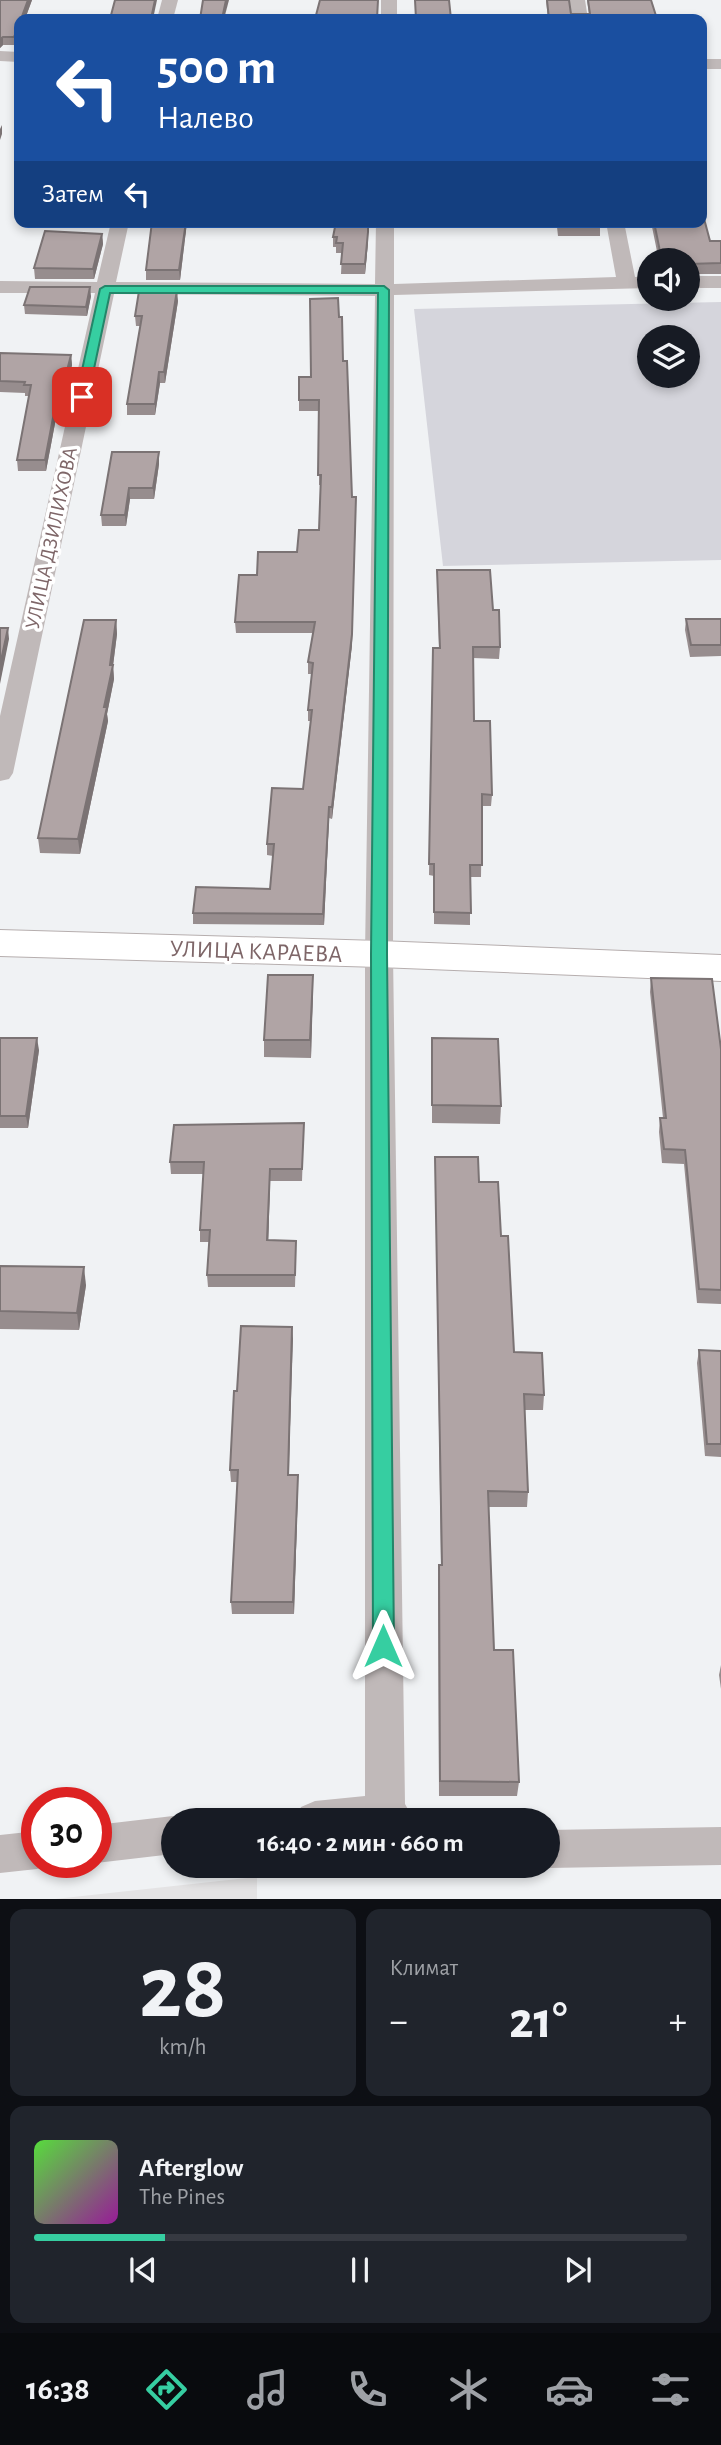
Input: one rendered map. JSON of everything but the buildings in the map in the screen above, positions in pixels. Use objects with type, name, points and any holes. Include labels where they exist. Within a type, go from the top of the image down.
[{"type":"street","name":"УЛИЦА ДЗИЛИХОВА","points":[[0,773],[119,228]]},
{"type":"street","points":[[386,228],[379,954],[389,1808]]},
{"type":"street","points":[[616,228],[626,282]]},
{"type":"street","points":[[0,286],[384,290],[637,282]]},
{"type":"street","points":[[700,282],[721,282]]},
{"type":"street","name":"УЛИЦА КАРАЕВА","points":[[0,943],[379,954],[721,968]]},
{"type":"street","points":[[112,1842],[161,1836]]},
{"type":"street","points":[[560,1849],[721,1846]]},
{"type":"street","points":[[0,1854],[21,1852]]},
{"type":"shaded area","points":[[700,302],[721,302],[721,560],[443,566],[414,309],[637,304],[637,311],[700,311]]},
{"type":"shaded area","points":[[248,1878],[257,1878],[257,1899],[55,1899]]},
{"type":"route","points":[[82,397],[105,289],[384,290],[379,954],[383,1646]]}]
